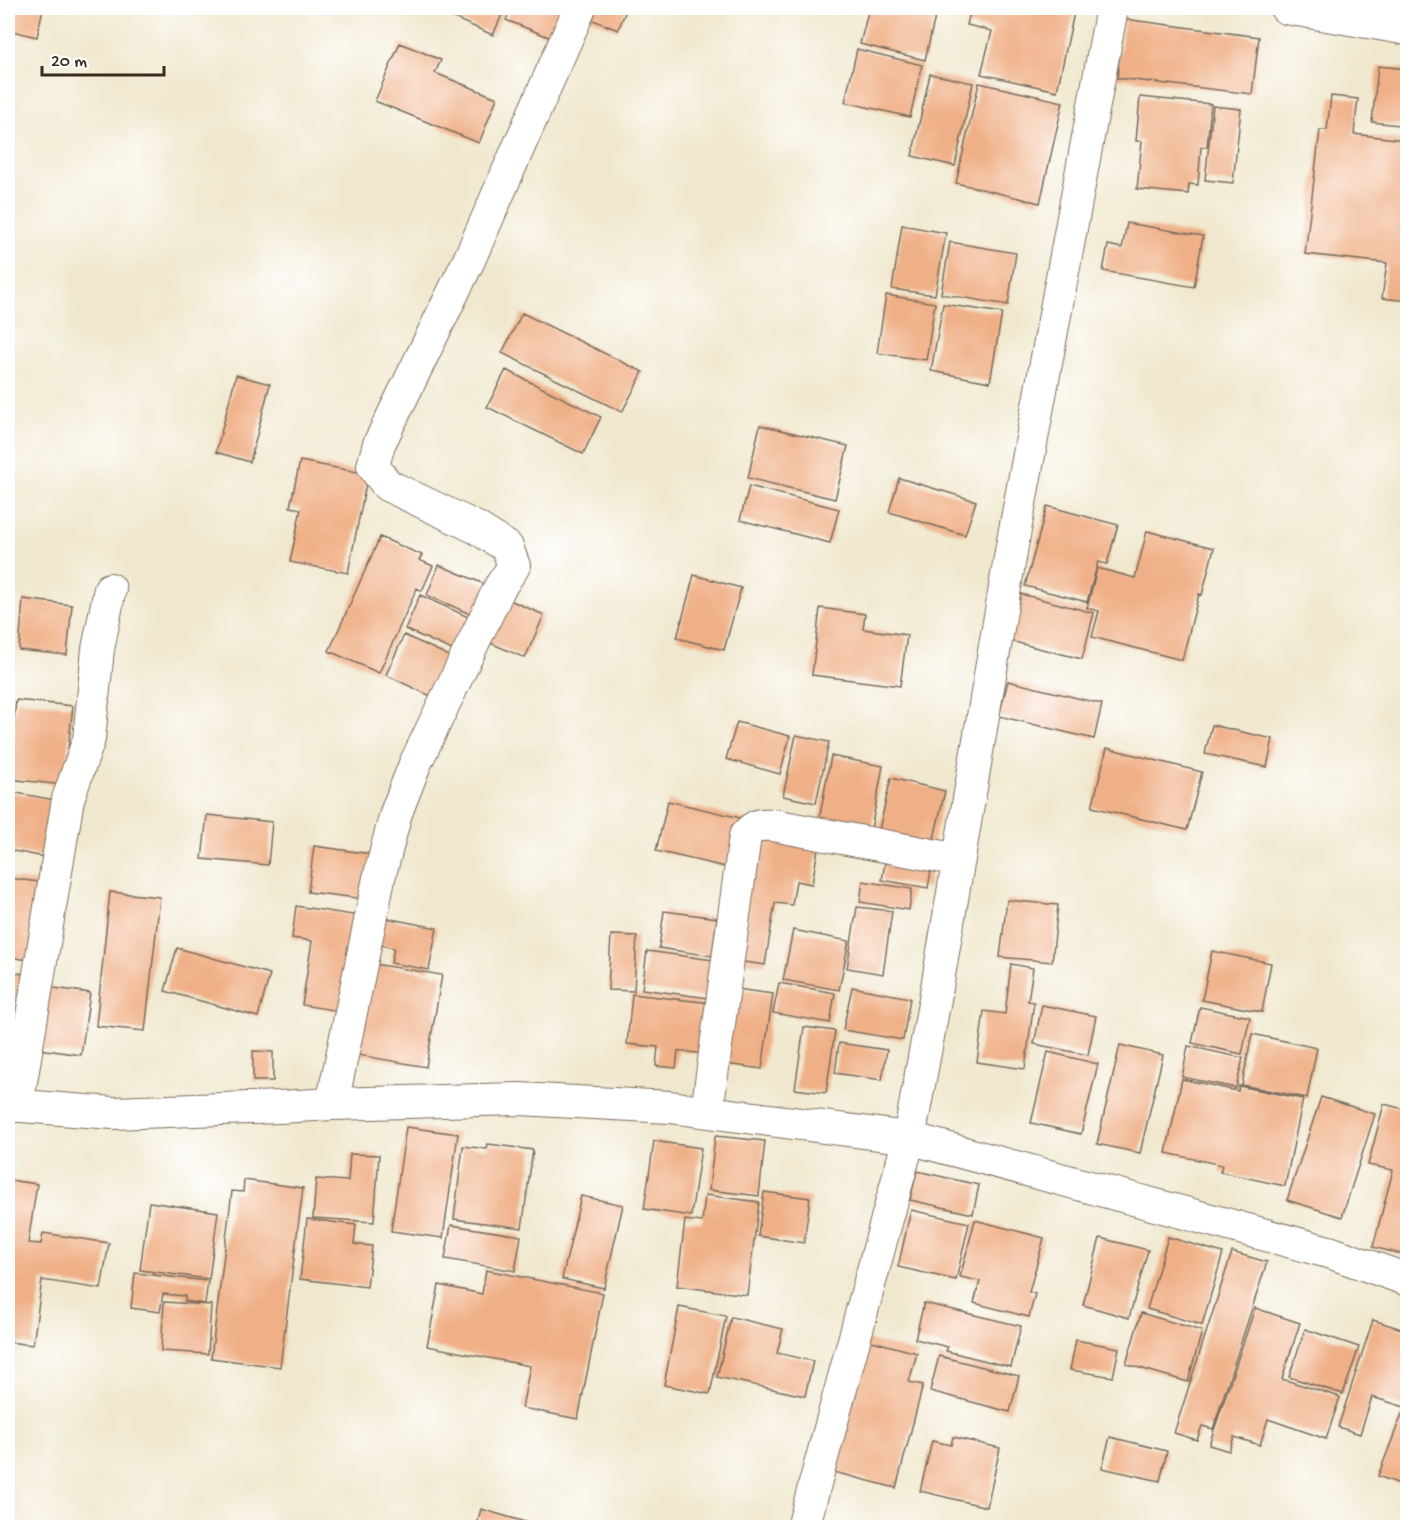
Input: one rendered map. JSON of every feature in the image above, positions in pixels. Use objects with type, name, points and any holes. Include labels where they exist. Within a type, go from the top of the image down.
[{"type":"street","points":[[332,1104],[379,878],[396,813],[420,753],[500,587],[514,566],[507,547],[477,528],[387,485],[373,466],[379,444],[469,261],[580,8]]},
{"type":"street","points":[[803,1527],[909,1138],[1012,546],[1112,8]]},
{"type":"street","points":[[1286,8],[1407,29]]},
{"type":"street","points":[[110,589],[98,649],[89,739],[68,800],[12,1106],[113,1113],[519,1099],[670,1107],[909,1138],[1332,1253],[1407,1280]]},
{"type":"street","points":[[707,1112],[745,836],[753,826],[773,825],[959,860]]},
{"type":"building","points":[[8,8],[43,8],[37,37],[8,30]]},
{"type":"building","points":[[436,8],[505,8],[493,35],[435,10]]},
{"type":"building","points":[[511,8],[572,8],[559,41],[506,20]]},
{"type":"building","points":[[592,8],[627,8],[618,30],[588,18]]},
{"type":"building","points":[[869,8],[937,8],[925,60],[860,44]]},
{"type":"building","points":[[971,8],[1075,8],[1057,91],[981,74],[992,31],[967,25]]},
{"type":"building","points":[[1379,8],[1408,8],[1408,19],[1379,19]]},
{"type":"building","points":[[1124,19],[1259,37],[1252,94],[1117,78]]},
{"type":"building","points":[[400,43],[441,60],[435,73],[497,98],[479,143],[375,101]]},
{"type":"building","points":[[857,49],[922,65],[910,117],[845,102]]},
{"type":"building","points":[[1378,66],[1408,69],[1408,126],[1372,122]]},
{"type":"building","points":[[930,74],[973,83],[955,166],[912,156]]},
{"type":"building","points":[[979,83],[1063,102],[1040,203],[956,183]]},
{"type":"building","points":[[1331,96],[1358,99],[1354,134],[1404,140],[1408,128],[1408,301],[1382,298],[1387,263],[1305,254],[1320,130],[1327,130]]},
{"type":"building","points":[[1140,97],[1211,104],[1207,147],[1201,147],[1198,185],[1189,184],[1188,194],[1137,189],[1142,141],[1136,141]]},
{"type":"building","points":[[1213,106],[1241,109],[1233,183],[1205,180]]},
{"type":"building","points":[[1127,223],[1203,236],[1194,287],[1103,271],[1108,245],[1122,248]]},
{"type":"building","points":[[902,225],[946,233],[935,295],[892,289]]},
{"type":"building","points":[[950,242],[1016,253],[1008,305],[941,294]]},
{"type":"building","points":[[886,295],[935,303],[926,360],[877,353]]},
{"type":"building","points":[[943,304],[1002,313],[990,382],[931,371]]},
{"type":"building","points":[[522,313],[643,372],[622,412],[502,353]]},
{"type":"building","points":[[506,370],[601,417],[583,454],[487,407]]},
{"type":"building","points":[[236,375],[270,384],[250,462],[216,452]]},
{"type":"building","points":[[760,425],[848,446],[835,499],[748,478]]},
{"type":"building","points":[[300,461],[368,474],[348,573],[290,562],[301,509],[290,507]]},
{"type":"building","points":[[899,478],[976,501],[965,535],[889,512]]},
{"type":"building","points":[[749,486],[839,509],[830,543],[740,520]]},
{"type":"building","points":[[1047,506],[1118,525],[1107,564],[1098,562],[1087,602],[1025,586]]},
{"type":"building","points":[[1147,531],[1214,548],[1182,660],[1092,637],[1099,611],[1087,608],[1097,568],[1135,578]]},
{"type":"building","points":[[380,537],[422,555],[419,560],[433,566],[422,591],[417,588],[379,673],[329,651]]},
{"type":"building","points":[[439,565],[489,586],[477,617],[427,595]]},
{"type":"building","points":[[694,575],[741,588],[724,650],[677,638]]},
{"type":"building","points":[[1021,594],[1094,613],[1082,659],[1010,641]]},
{"type":"building","points":[[420,595],[477,621],[461,654],[405,629]]},
{"type":"building","points":[[505,598],[544,615],[525,658],[486,641]]},
{"type":"building","points":[[23,599],[72,605],[67,655],[19,650]]},
{"type":"building","points":[[820,608],[865,614],[863,629],[907,635],[900,686],[812,675]]},
{"type":"building","points":[[404,635],[458,660],[439,700],[386,675]]},
{"type":"building","points":[[1008,681],[1102,704],[1094,739],[999,716]]},
{"type":"building","points":[[16,700],[73,706],[64,785],[8,779]]},
{"type":"building","points":[[737,722],[790,736],[780,774],[726,759]]},
{"type":"building","points":[[1212,725],[1273,739],[1267,767],[1205,754]]},
{"type":"building","points":[[796,735],[829,742],[816,803],[783,796]]},
{"type":"building","points":[[1107,748],[1202,772],[1187,830],[1092,807]]},
{"type":"building","points":[[831,756],[883,766],[870,835],[817,831]]},
{"type":"building","points":[[891,778],[945,791],[932,847],[878,834]]},
{"type":"building","points":[[11,792],[61,801],[50,858],[8,850],[8,810]]},
{"type":"building","points":[[668,801],[745,819],[734,869],[656,851]]},
{"type":"building","points":[[207,815],[272,822],[268,865],[202,859]]},
{"type":"building","points":[[757,828],[820,837],[812,884],[796,881],[792,905],[775,903],[765,965],[736,961]]},
{"type":"building","points":[[314,846],[371,854],[365,899],[308,892]]},
{"type":"building","points":[[886,857],[932,865],[928,888],[882,880]]},
{"type":"building","points":[[8,878],[47,883],[36,961],[8,957]]},
{"type":"building","points":[[863,881],[912,889],[909,910],[860,902]]},
{"type":"building","points":[[110,892],[160,897],[145,1031],[96,1026]]},
{"type":"building","points":[[1007,900],[1058,905],[1052,962],[1000,957]]},
{"type":"building","points":[[296,906],[359,916],[345,1012],[302,1005],[312,941],[292,938]]},
{"type":"building","points":[[857,907],[892,911],[883,974],[847,968]]},
{"type":"building","points":[[664,911],[717,918],[712,956],[659,948]]},
{"type":"building","points":[[376,916],[437,928],[429,970],[391,963],[394,948],[371,943]]},
{"type":"building","points":[[793,930],[849,941],[839,990],[783,980]]},
{"type":"building","points":[[611,935],[637,936],[634,991],[608,990]]},
{"type":"building","points":[[177,948],[270,974],[258,1017],[165,991]]},
{"type":"building","points":[[647,951],[713,960],[708,998],[642,989]]},
{"type":"building","points":[[1212,951],[1271,963],[1262,1012],[1202,1000]]},
{"type":"building","points":[[374,964],[442,975],[426,1067],[358,1055]]},
{"type":"building","points":[[1011,964],[1033,968],[1028,1001],[1034,1002],[1025,1069],[977,1062],[984,1011],[1005,1014]]},
{"type":"building","points":[[8,972],[32,975],[27,1013],[8,1010]]},
{"type":"building","points":[[779,983],[835,993],[830,1023],[773,1013]]},
{"type":"building","points":[[47,987],[90,993],[81,1055],[39,1049]]},
{"type":"building","points":[[852,987],[910,998],[903,1040],[843,1030]]},
{"type":"building","points":[[730,988],[773,994],[762,1069],[719,1063]]},
{"type":"building","points":[[632,994],[711,1003],[706,1054],[678,1051],[676,1068],[656,1066],[658,1047],[627,1044]]},
{"type":"building","points":[[1042,1005],[1096,1016],[1088,1055],[1034,1044]]},
{"type":"building","points":[[1200,1007],[1250,1017],[1242,1054],[1192,1043]]},
{"type":"building","points":[[804,1027],[835,1031],[826,1093],[795,1089]]},
{"type":"building","points":[[1252,1034],[1317,1048],[1307,1098],[1242,1085]]},
{"type":"building","points":[[839,1043],[887,1050],[882,1080],[835,1073]]},
{"type":"building","points":[[1120,1045],[1163,1055],[1140,1153],[1097,1144]]},
{"type":"building","points":[[1188,1046],[1243,1058],[1236,1088],[1182,1077]]},
{"type":"building","points":[[253,1051],[273,1052],[273,1081],[253,1081]]},
{"type":"building","points":[[1048,1052],[1098,1064],[1081,1134],[1031,1123]]},
{"type":"building","points":[[1182,1079],[1238,1091],[1239,1086],[1303,1099],[1285,1186],[1220,1172],[1222,1165],[1166,1153]]},
{"type":"building","points":[[1321,1097],[1375,1114],[1342,1217],[1287,1200]]},
{"type":"building","points":[[1384,1104],[1408,1110],[1408,1256],[1373,1247],[1393,1170],[1368,1165]]},
{"type":"building","points":[[406,1127],[458,1134],[443,1238],[391,1231]]},
{"type":"building","points":[[715,1136],[765,1141],[759,1196],[709,1190]]},
{"type":"building","points":[[654,1141],[701,1148],[691,1216],[644,1209]]},
{"type":"building","points":[[488,1144],[533,1150],[522,1228],[454,1219],[463,1146],[487,1149]]},
{"type":"building","points":[[350,1154],[379,1155],[374,1222],[313,1218],[316,1179],[348,1181]]},
{"type":"building","points":[[917,1171],[979,1185],[973,1214],[910,1200]]},
{"type":"building","points":[[8,1180],[37,1184],[28,1243],[41,1244],[43,1233],[109,1243],[101,1289],[42,1280],[33,1345],[8,1342]]},
{"type":"building","points":[[244,1180],[303,1188],[280,1367],[211,1358],[232,1191],[243,1192]]},
{"type":"building","points":[[764,1192],[810,1198],[804,1243],[758,1236]]},
{"type":"building","points":[[705,1195],[759,1202],[747,1295],[677,1286],[685,1220],[702,1222]]},
{"type":"building","points":[[581,1196],[623,1205],[604,1288],[562,1279]]},
{"type":"building","points":[[149,1202],[218,1212],[209,1279],[140,1270]]},
{"type":"building","points":[[911,1210],[969,1223],[956,1280],[898,1267]]},
{"type":"building","points":[[307,1219],[356,1225],[354,1244],[372,1246],[367,1287],[300,1279]]},
{"type":"building","points":[[975,1220],[1044,1238],[1029,1292],[1035,1294],[1029,1317],[974,1303],[980,1281],[960,1277]]},
{"type":"building","points":[[451,1225],[521,1236],[515,1271],[445,1259]]},
{"type":"building","points":[[1168,1237],[1223,1253],[1202,1325],[1147,1309]]},
{"type":"building","points":[[1100,1238],[1148,1250],[1129,1318],[1083,1305]]},
{"type":"building","points":[[1232,1252],[1267,1262],[1213,1429],[1202,1426],[1197,1440],[1174,1433]]},
{"type":"building","points":[[486,1270],[603,1293],[578,1419],[522,1408],[530,1366],[427,1346],[439,1285],[482,1294]]},
{"type":"building","points":[[135,1273],[208,1281],[205,1304],[185,1301],[185,1296],[163,1294],[160,1312],[131,1308]]},
{"type":"building","points":[[164,1302],[211,1305],[208,1354],[161,1351]]},
{"type":"building","points":[[924,1303],[1021,1326],[1011,1367],[946,1351],[948,1347],[915,1339]]},
{"type":"building","points":[[679,1307],[726,1316],[710,1394],[664,1385]]},
{"type":"building","points":[[1255,1308],[1300,1323],[1282,1379],[1340,1397],[1326,1439],[1268,1419],[1260,1445],[1234,1437],[1229,1451],[1209,1445]]},
{"type":"building","points":[[1141,1313],[1202,1331],[1188,1382],[1126,1364]]},
{"type":"building","points":[[731,1317],[783,1329],[777,1353],[813,1361],[805,1396],[717,1377]]},
{"type":"building","points":[[1373,1320],[1408,1331],[1408,1408],[1372,1397],[1360,1434],[1338,1427]]},
{"type":"building","points":[[1305,1329],[1359,1347],[1343,1394],[1289,1377]]},
{"type":"building","points":[[861,1338],[917,1353],[909,1382],[923,1385],[896,1488],[826,1470]]},
{"type":"building","points":[[1076,1340],[1119,1348],[1113,1377],[1070,1370]]},
{"type":"building","points":[[939,1356],[1019,1376],[1010,1412],[930,1391]]},
{"type":"building","points":[[1402,1414],[1408,1416],[1408,1487],[1378,1476]]},
{"type":"building","points":[[953,1437],[1000,1448],[987,1507],[920,1491],[932,1441],[951,1445]]},
{"type":"building","points":[[1110,1437],[1167,1451],[1160,1481],[1102,1468]]},
{"type":"building","points":[[481,1509],[542,1527],[542,1528],[476,1528]]}]
